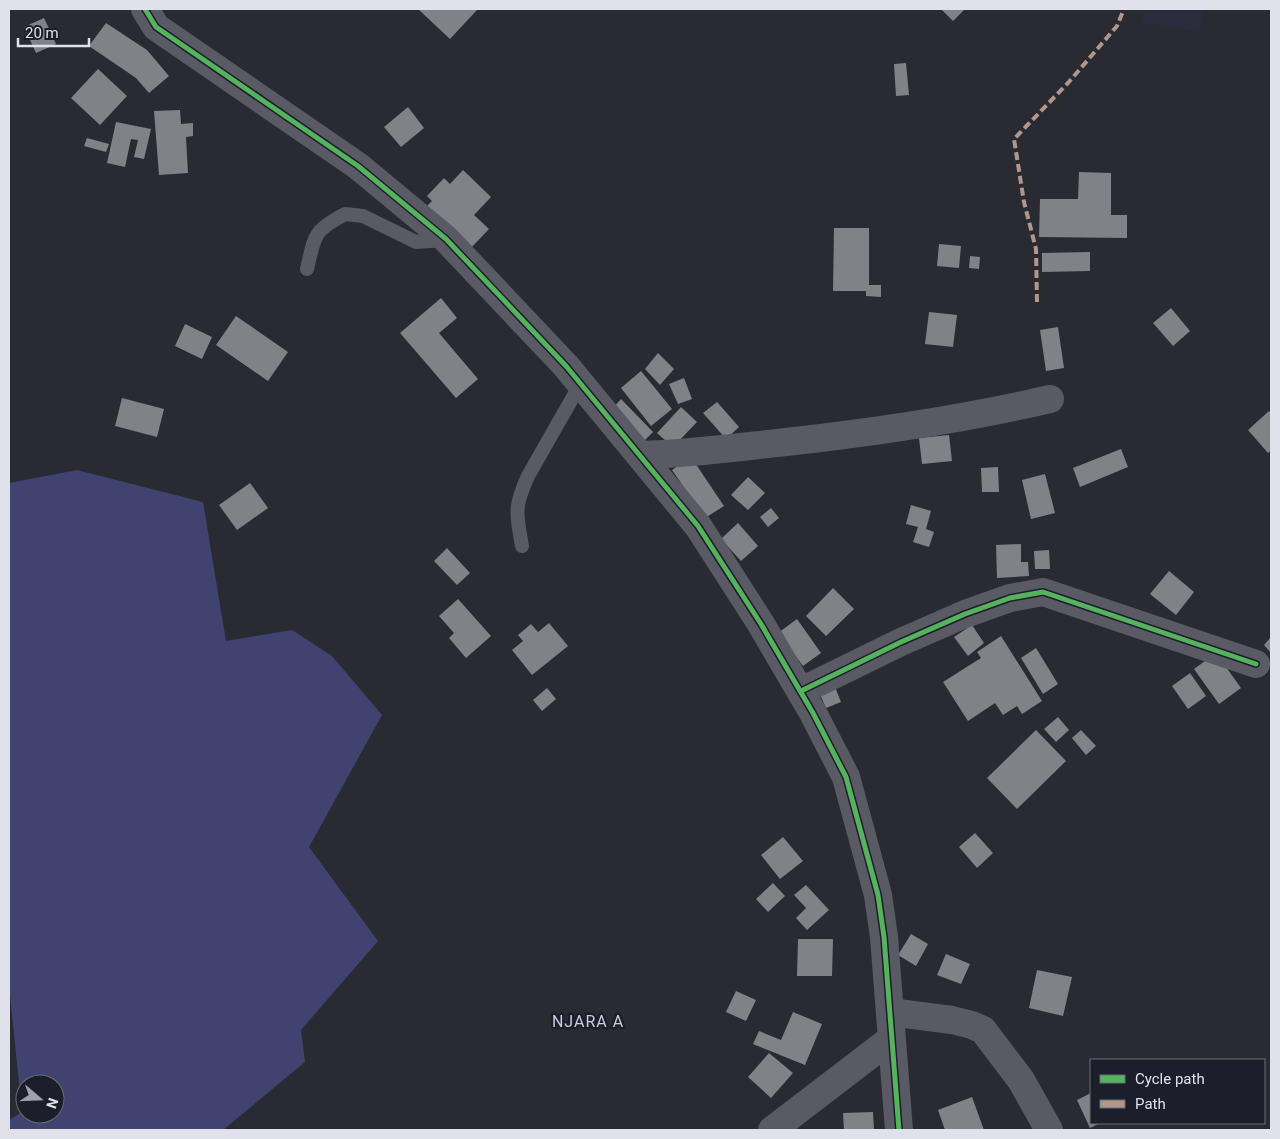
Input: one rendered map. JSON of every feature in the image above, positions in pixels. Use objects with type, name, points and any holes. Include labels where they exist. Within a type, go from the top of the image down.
[{"type":"street","points":[[145,9],[156,27],[358,166],[446,239],[581,383],[698,526],[761,624],[801,691],[846,777],[878,895],[884,937],[899,1130]]},
{"type":"street","points":[[641,455],[673,455],[859,434],[986,414],[1050,399]]},
{"type":"street","points":[[801,691],[965,614],[1010,598],[1043,592],[1256,664]]},
{"type":"street","points":[[890,1012],[952,1020],[983,1030],[1021,1080],[1049,1130]]},
{"type":"street","points":[[772,1130],[891,1039]]},
{"type":"lane","points":[[308,269],[314,238],[321,229],[345,214],[368,218],[416,242],[446,239]]},
{"type":"lane","points":[[522,546],[516,518],[517,502],[528,476],[581,383]]},
{"type":"shaded area","points":[[1145,9],[1205,9],[1198,32],[1141,23]]},
{"type":"shaded area","points":[[77,470],[203,502],[226,641],[292,630],[332,656],[382,715],[309,847],[378,941],[301,1030],[305,1062],[223,1130],[9,1130],[9,1120],[15,1116],[15,1124],[65,1124],[65,1074],[18,1074],[9,986],[9,483]]},
{"type":"building","points":[[418,9],[476,9],[477,10],[450,39]]},
{"type":"building","points":[[941,9],[965,9],[953,21]]},
{"type":"building","points":[[44,18],[56,44],[36,53],[24,27]]},
{"type":"building","points":[[106,23],[147,50],[169,76],[149,93],[136,78],[89,46]]},
{"type":"building","points":[[906,63],[909,95],[896,96],[894,64]]},
{"type":"building","points":[[98,69],[127,96],[100,125],[71,98]]},
{"type":"building","points":[[408,107],[424,128],[401,147],[384,127]]},
{"type":"building","points":[[180,110],[181,124],[193,123],[193,136],[186,137],[188,173],[159,175],[154,111]]},
{"type":"building","points":[[116,122],[151,129],[144,159],[134,157],[138,140],[131,139],[125,167],[107,163]]},
{"type":"building","points":[[87,138],[109,144],[106,152],[84,146]]},
{"type":"building","points":[[463,170],[491,197],[474,215],[489,229],[470,249],[426,207],[432,201],[427,196],[444,178],[450,184]]},
{"type":"building","points":[[1079,172],[1111,173],[1111,215],[1127,215],[1127,238],[1039,237],[1040,199],[1078,199]]},
{"type":"building","points":[[834,228],[869,228],[869,285],[881,285],[881,297],[866,296],[866,291],[833,291]]},
{"type":"building","points":[[939,244],[961,246],[959,268],[937,266]]},
{"type":"building","points":[[1090,252],[1090,271],[1042,272],[1042,253]]},
{"type":"building","points":[[970,256],[980,257],[979,269],[969,268]]},
{"type":"building","points":[[441,298],[457,318],[439,333],[478,379],[456,398],[400,333]]},
{"type":"building","points":[[1171,308],[1190,331],[1173,346],[1153,323]]},
{"type":"building","points":[[929,312],[957,315],[953,347],[925,344]]},
{"type":"building","points":[[236,316],[288,352],[268,381],[216,345]]},
{"type":"building","points":[[185,324],[212,337],[202,359],[175,346]]},
{"type":"building","points":[[1058,327],[1064,368],[1046,371],[1040,330]]},
{"type":"building","points":[[658,353],[674,369],[660,385],[645,369]]},
{"type":"building","points":[[641,371],[672,409],[651,426],[621,388]]},
{"type":"building","points":[[684,378],[692,399],[678,404],[669,384]]},
{"type":"building","points":[[122,398],[164,409],[157,437],[115,426]]},
{"type":"building","points":[[621,399],[653,432],[644,441],[612,409]]},
{"type":"building","points":[[717,402],[739,427],[726,439],[703,413]]},
{"type":"building","points":[[681,407],[697,422],[673,447],[657,433]]},
{"type":"building","points":[[1269,411],[1271,413],[1271,450],[1268,453],[1248,430]]},
{"type":"building","points":[[949,435],[952,461],[922,464],[919,438]]},
{"type":"building","points":[[1121,449],[1128,467],[1080,487],[1073,468]]},
{"type":"building","points":[[691,457],[724,506],[705,518],[672,470]]},
{"type":"building","points":[[998,467],[999,492],[982,492],[981,468]]},
{"type":"building","points":[[1045,474],[1055,513],[1031,519],[1022,480]]},
{"type":"building","points":[[748,477],[765,493],[748,510],[731,495]]},
{"type":"building","points":[[250,483],[268,508],[237,530],[219,505]]},
{"type":"building","points":[[911,505],[931,511],[926,529],[934,532],[929,547],[913,542],[918,527],[906,524]]},
{"type":"building","points":[[771,508],[779,518],[768,527],[760,517]]},
{"type":"building","points":[[738,523],[758,546],[741,561],[721,539]]},
{"type":"building","points":[[1021,544],[1021,562],[1028,562],[1029,576],[997,578],[996,545]]},
{"type":"building","points":[[447,548],[470,573],[457,585],[434,561]]},
{"type":"building","points":[[1049,550],[1050,569],[1035,569],[1034,551]]},
{"type":"building","points":[[1169,571],[1194,592],[1176,615],[1150,594]]},
{"type":"building","points":[[833,588],[854,609],[826,636],[806,616]]},
{"type":"building","points":[[458,599],[491,636],[466,658],[449,638],[454,633],[439,616]]},
{"type":"building","points":[[797,619],[821,653],[803,666],[778,633]]},
{"type":"building","points":[[549,623],[568,646],[532,675],[512,650],[523,641],[518,635],[531,624],[538,632]]},
{"type":"building","points":[[972,625],[984,643],[968,656],[954,637]]},
{"type":"building","points":[[1001,636],[1042,701],[1022,714],[1017,706],[1003,715],[995,703],[968,721],[943,682],[981,658],[977,652]]},
{"type":"building","points":[[1271,637],[1271,653],[1264,645]]},
{"type":"building","points":[[1036,648],[1058,684],[1043,694],[1021,658]]},
{"type":"building","points":[[1216,653],[1241,688],[1219,704],[1194,669]]},
{"type":"building","points":[[1190,673],[1206,696],[1188,709],[1172,686]]},
{"type":"building","points":[[833,682],[841,702],[826,708],[817,688]]},
{"type":"building","points":[[547,688],[556,699],[542,711],[533,700]]},
{"type":"building","points":[[1058,717],[1069,730],[1056,742],[1044,729]]},
{"type":"building","points":[[1036,730],[1066,761],[1017,809],[987,778]]},
{"type":"building","points":[[1081,730],[1096,746],[1086,755],[1072,738]]},
{"type":"building","points":[[975,833],[993,853],[977,868],[959,847]]},
{"type":"building","points":[[783,837],[803,861],[780,879],[761,855]]},
{"type":"building","points":[[773,883],[785,896],[768,912],[756,899]]},
{"type":"building","points":[[806,885],[829,910],[807,930],[796,918],[806,908],[794,895]]},
{"type":"building","points":[[911,934],[928,944],[916,966],[898,955]]},
{"type":"building","points":[[798,939],[833,939],[832,976],[797,976]]},
{"type":"building","points":[[946,954],[970,964],[961,984],[937,975]]},
{"type":"building","points":[[1037,970],[1072,977],[1063,1016],[1029,1008]]},
{"type":"building","points":[[736,991],[756,1000],[746,1021],[726,1012]]},
{"type":"building","points":[[793,1012],[822,1024],[805,1065],[753,1044],[759,1031],[781,1040]]},
{"type":"building","points":[[769,1053],[793,1073],[771,1098],[748,1077]]},
{"type":"building","points":[[1090,1094],[1090,1124],[1098,1124],[1090,1128],[1077,1100]]},
{"type":"building","points":[[972,1097],[984,1130],[945,1130],[938,1110]]},
{"type":"building","points":[[873,1112],[874,1130],[844,1130],[843,1113]]},
{"type":"marked path","points":[[1037,302],[1036,249],[1024,202],[1014,139],[1068,83],[1117,26],[1124,9]]},
{"type":"cycle path","points":[[145,9],[156,27],[358,166],[446,239],[566,366],[698,526],[761,624],[813,713],[846,777],[878,895],[884,937],[899,1130]]},
{"type":"cycle path","points":[[801,691],[901,642],[965,614],[1010,598],[1043,592],[1256,664]]},
{"type":"district","name":"NJARA A","points":[[588,1021]]}]
